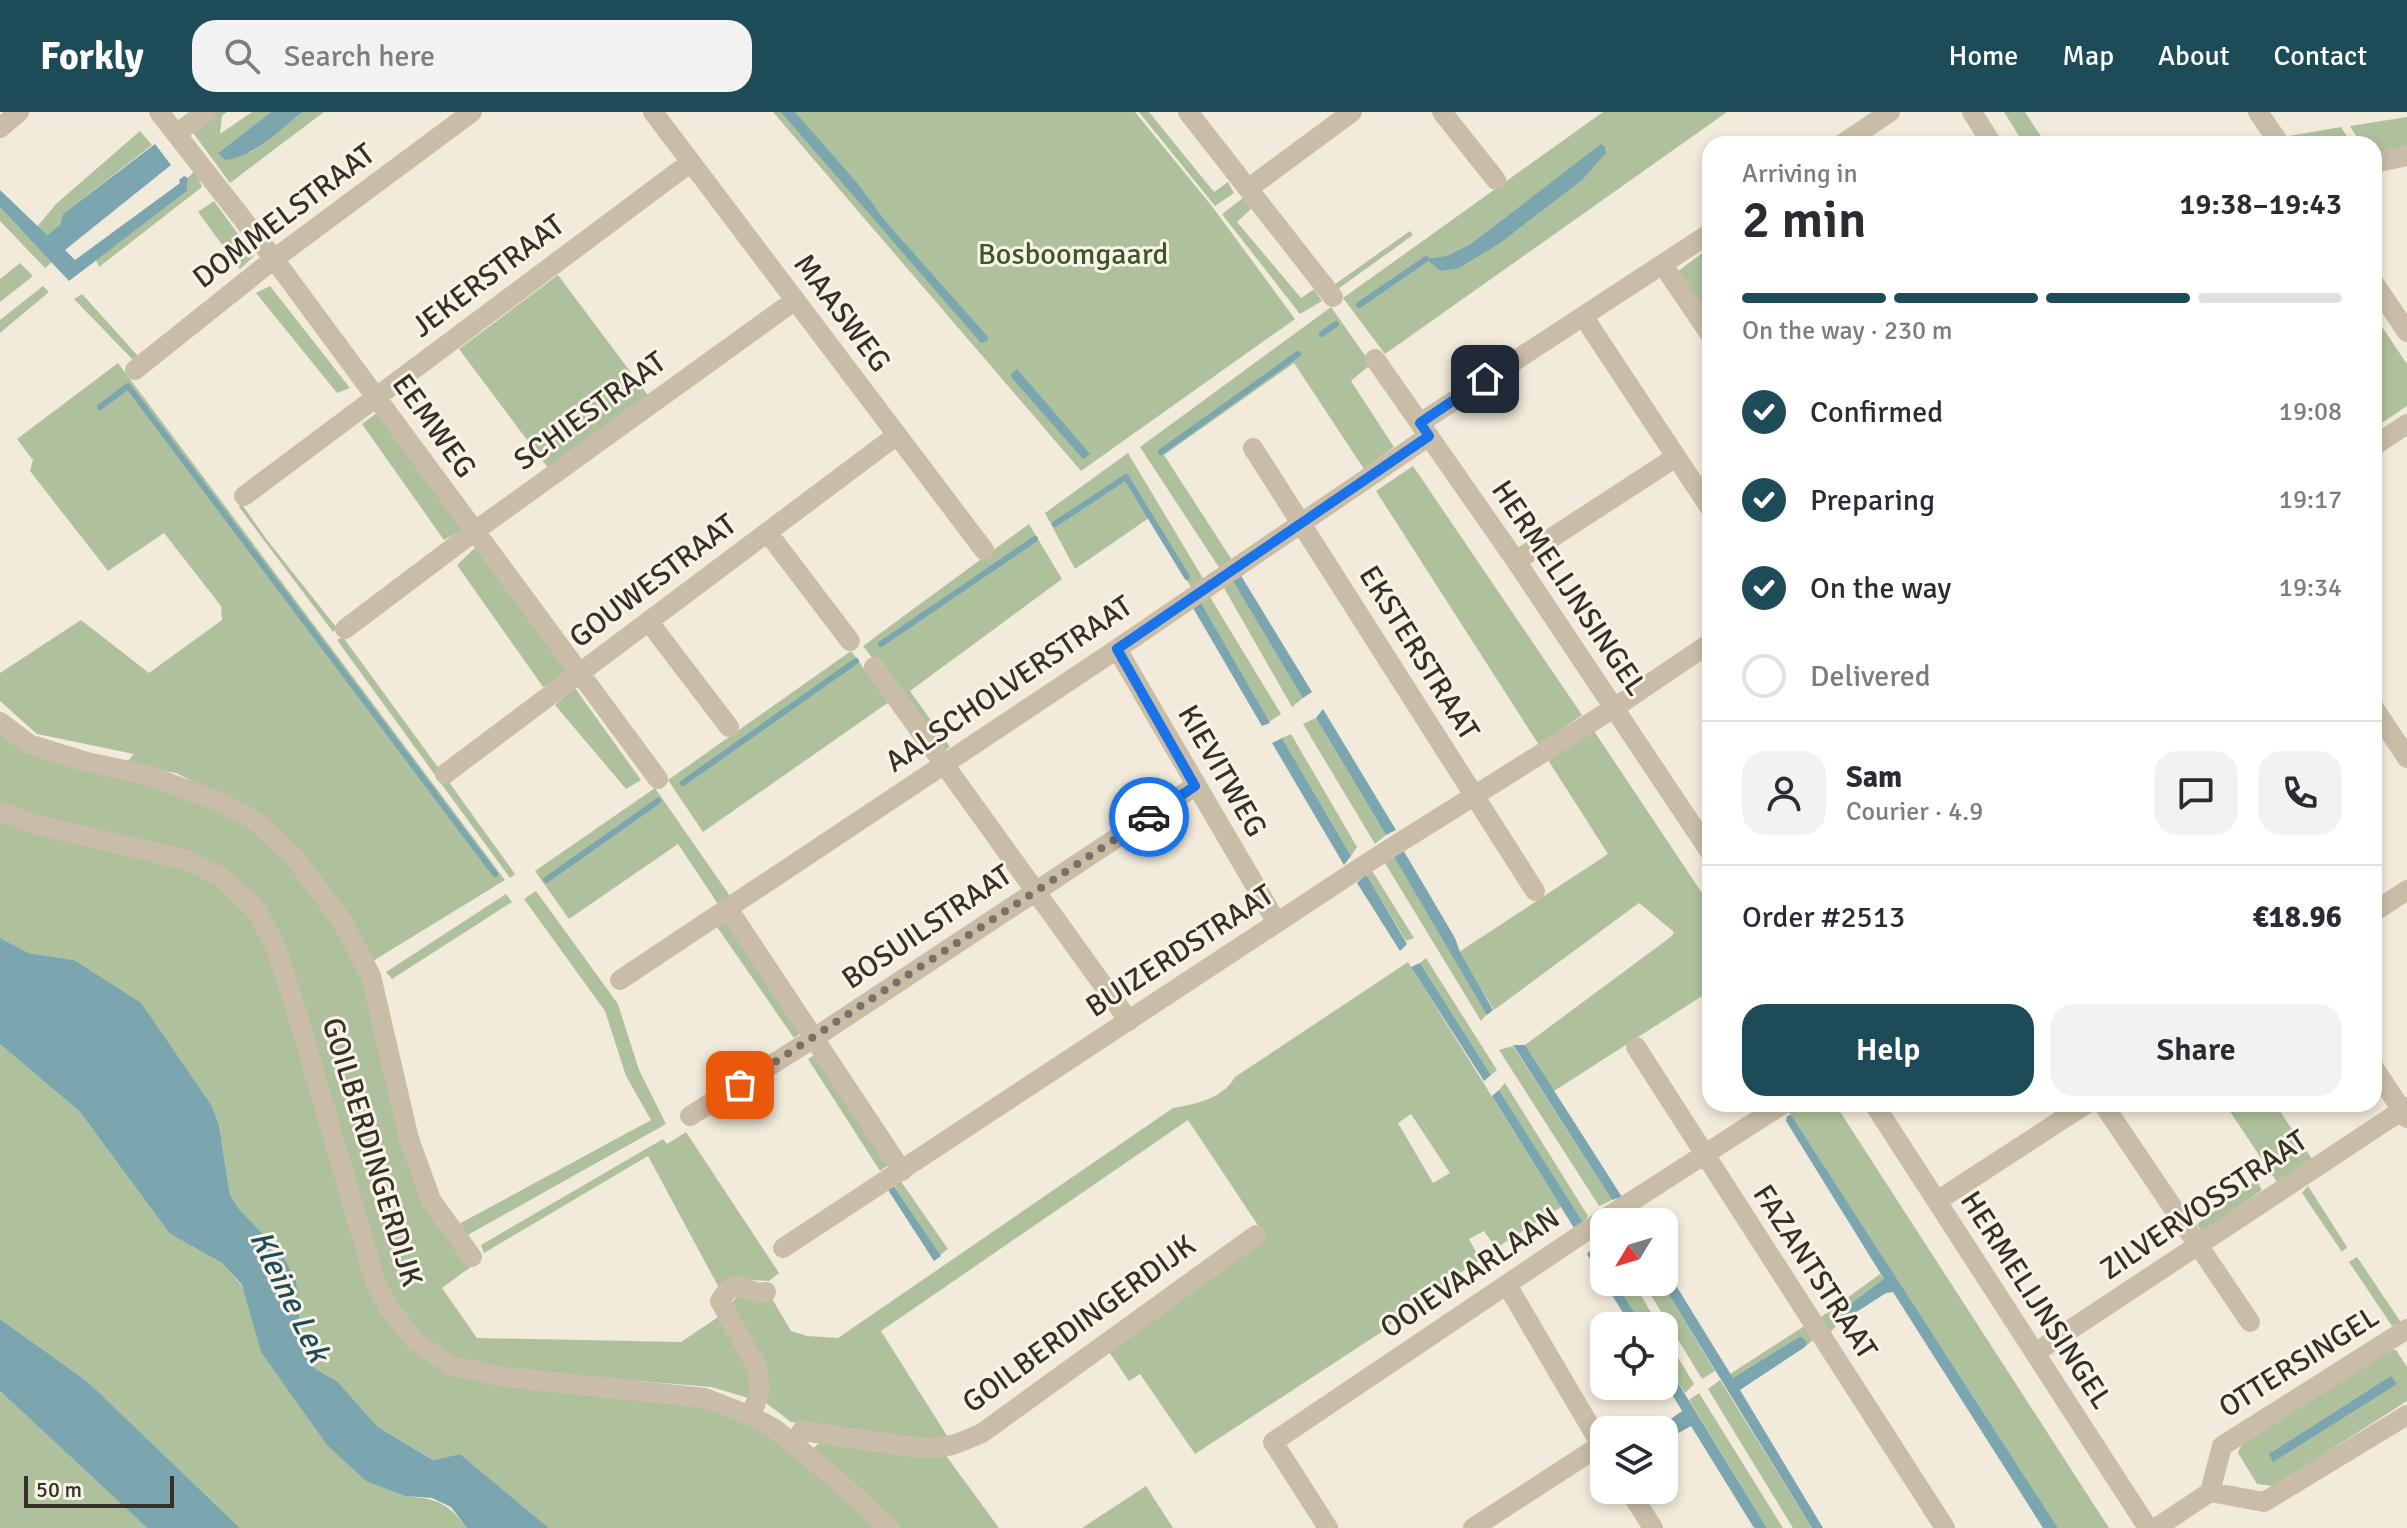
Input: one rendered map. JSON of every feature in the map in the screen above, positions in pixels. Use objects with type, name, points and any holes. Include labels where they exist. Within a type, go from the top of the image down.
[{"type":"street","points":[[0,128],[19,112]]},
{"type":"street","name":"EEMWEG","points":[[159,112],[274,259],[658,779]]},
{"type":"street","points":[[176,134],[206,112]]},
{"type":"street","name":"DOMMELSTRAAT","points":[[135,370],[274,259],[472,112]]},
{"type":"street","name":"MAASWEG","points":[[653,112],[984,550]]},
{"type":"street","points":[[1188,112],[1333,297]]},
{"type":"street","points":[[1249,188],[1352,112]]},
{"type":"street","points":[[1442,112],[1496,180]]},
{"type":"street","points":[[1854,136],[1890,112]]},
{"type":"street","points":[[1972,112],[1987,136]]},
{"type":"street","points":[[2258,112],[2274,136]]},
{"type":"street","points":[[2382,161],[2407,156]]},
{"type":"street","name":"JEKERSTRAAT","points":[[244,496],[691,162]]},
{"type":"street","name":"AALSCHOLVERSTRAAT","points":[[620,980],[1117,649],[1301,522],[1583,316],[1702,242]]},
{"type":"street","points":[[1663,265],[1702,322]]},
{"type":"street","points":[[2382,295],[2407,332]]},
{"type":"street","name":"SCHIESTRAAT","points":[[345,629],[475,531],[794,301]]},
{"type":"street","points":[[1583,316],[1702,496]]},
{"type":"street","name":"HERMELIJNSINGEL","points":[[1375,359],[1702,836]]},
{"type":"street","points":[[2382,441],[2407,424]]},
{"type":"street","name":"GOUWESTRAAT","points":[[445,774],[897,435]]},
{"type":"street","name":"EKSTERSTRAAT","points":[[1253,448],[1535,891]]},
{"type":"street","points":[[1516,561],[1676,457]]},
{"type":"street","points":[[768,533],[850,641]]},
{"type":"street","points":[[649,622],[729,727]]},
{"type":"street","name":"BUIZERDSTRAAT","points":[[783,1248],[1702,648]]},
{"type":"street","name":"KIEVITWEG","points":[[1117,649],[1277,923]]},
{"type":"street","points":[[874,667],[1129,1021]]},
{"type":"street","points":[[2382,720],[2407,758]]},
{"type":"street","name":"GOILBERDINGERDIJK","points":[[0,722],[29,744],[87,762],[144,774],[220,802],[257,822],[295,858],[342,921],[371,976],[409,1139],[422,1176],[431,1200],[472,1257]]},
{"type":"street","name":"BOSUILSTRAAT","points":[[690,1116],[814,1038],[1195,786]]},
{"type":"street","name":"GOILBERDINGERDIJK","points":[[0,811],[37,825],[187,860],[221,877],[255,908],[275,945],[295,1006],[375,1281],[390,1310],[416,1342],[452,1366],[504,1377],[705,1398],[751,1416],[794,1442],[889,1528]]},
{"type":"street","points":[[2382,907],[2407,890]]},
{"type":"street","points":[[727,907],[902,1171]]},
{"type":"street","name":"FAZANTSTRAAT","points":[[1636,1047],[1945,1528]]},
{"type":"street","points":[[2382,1079],[2405,1112]]},
{"type":"street","name":"OOIEVAARLAAN","points":[[1328,1528],[1273,1442],[1771,1112]]},
{"type":"street","name":"HERMELIJNSINGEL","points":[[1879,1112],[2148,1528]]},
{"type":"street","points":[[1937,1201],[2074,1112]]},
{"type":"street","points":[[2108,1112],[2250,1322]]},
{"type":"street","name":"ZILVERVOSSTRAAT","points":[[2035,1353],[2277,1191],[2405,1112]]},
{"type":"street","name":"GOILBERDINGERDIJK","points":[[794,1442],[802,1431],[919,1448],[938,1449],[956,1445],[982,1433],[1256,1235]]},
{"type":"street","points":[[751,1416],[760,1391],[757,1367],[720,1301],[736,1285],[758,1293],[766,1292]]},
{"type":"street","points":[[1507,1285],[1590,1427]]},
{"type":"street","name":"OTTERSINGEL","points":[[2210,1492],[2222,1446],[2407,1329]]},
{"type":"street","points":[[2156,1528],[2210,1492],[2264,1502],[2407,1415]]},
{"type":"street","points":[[1473,1528],[1590,1455]]},
{"type":"street","points":[[1638,1504],[1653,1528]]},
{"type":"green space","points":[[216,112],[227,112],[222,116],[220,134],[252,112],[271,112],[218,153],[251,152],[303,112],[324,112],[230,183],[191,130]]},
{"type":"green space","name":"Bosboomgaard","points":[[773,112],[1135,112],[1211,205],[1295,319],[1081,471]]},
{"type":"green space","points":[[1139,112],[1149,112],[1214,192],[1228,182],[1234,193],[1215,206]]},
{"type":"green space","points":[[1603,112],[1727,112],[1385,354],[1343,298]]},
{"type":"green space","points":[[2004,112],[2025,112],[2041,136],[2019,136]]},
{"type":"green space","points":[[2407,117],[2407,148],[2382,153],[2382,136],[2356,136],[2350,126]]},
{"type":"green space","points":[[2341,127],[2347,136],[2289,136]]},
{"type":"green space","points":[[140,131],[152,145],[63,214],[60,225],[47,235],[37,227],[56,204]]},
{"type":"green space","points":[[195,170],[202,187],[99,267],[96,260],[187,191],[188,178]]},
{"type":"green space","points":[[1243,198],[1251,209],[1237,222],[1301,298],[1314,289],[1322,301],[1300,314],[1222,214]]},
{"type":"green space","points":[[214,201],[254,256],[240,269],[198,212]]},
{"type":"green space","points":[[0,207],[52,262],[45,268],[0,221]]},
{"type":"green space","points":[[1410,231],[1413,235],[1338,289],[1334,285]]},
{"type":"green space","points":[[1702,253],[1702,310],[1677,272]]},
{"type":"green space","points":[[20,263],[33,276],[0,302],[0,279]]},
{"type":"green space","points":[[558,275],[650,398],[551,472],[459,349]]},
{"type":"green space","points":[[43,286],[49,292],[0,333],[0,320]]},
{"type":"green space","points":[[270,286],[350,388],[337,393],[256,293]]},
{"type":"green space","points":[[82,294],[138,356],[134,361],[74,299]]},
{"type":"green space","points":[[1331,307],[1371,364],[1351,381],[1394,447],[1364,469],[1294,363],[1164,455],[1232,560],[1220,569],[1140,447]]},
{"type":"green space","points":[[2382,327],[2407,364],[2407,406],[2382,423]]},
{"type":"green space","points":[[118,363],[505,880],[368,964],[345,919],[214,792],[176,773],[125,764],[134,754],[37,734],[0,701],[0,673],[81,620],[149,673],[222,620],[221,606],[164,533],[108,571],[30,471],[33,460],[17,439]]},
{"type":"green space","points":[[378,412],[465,528],[444,540],[362,424]]},
{"type":"green space","points":[[1128,453],[1204,580],[1191,587],[1149,518],[1075,569],[1045,513]]},
{"type":"green space","points":[[1413,466],[1582,715],[1539,745],[1376,491]]},
{"type":"green space","points":[[241,503],[337,628],[333,632],[239,507]]},
{"type":"green space","points":[[1029,524],[1062,579],[910,691],[950,747],[944,751],[863,646]]},
{"type":"green space","points":[[478,545],[569,672],[543,687],[457,565]]},
{"type":"green space","points":[[1233,581],[1304,697],[1292,707],[1224,588]]},
{"type":"green space","points":[[1210,597],[1281,714],[1269,722],[1200,601]]},
{"type":"green space","points":[[343,637],[440,770],[435,775],[337,640]]},
{"type":"green space","points":[[851,651],[889,702],[703,832],[668,780]]},
{"type":"green space","points":[[575,688],[641,780],[626,789],[555,705]]},
{"type":"green space","points":[[1316,718],[1386,835],[1375,844],[1303,724]]},
{"type":"green space","points":[[0,731],[147,782],[239,820],[273,845],[306,880],[363,974],[402,1135],[472,1266],[442,1288],[477,1338],[681,1342],[721,1315],[741,1292],[771,1297],[791,1331],[807,1336],[838,1338],[1173,1108],[1199,1102],[1223,1091],[1235,1077],[1408,962],[1561,1207],[1496,1248],[1484,1231],[1469,1239],[1480,1260],[1409,1306],[1386,1329],[1195,1454],[1140,1374],[1129,1381],[1109,1352],[1265,1236],[1188,1120],[881,1331],[951,1442],[791,1422],[766,1403],[711,1387],[506,1370],[455,1358],[421,1338],[396,1307],[384,1278],[301,1003],[226,872],[39,817],[0,802]],"holes":[[[1411,1114],[1450,1173],[1433,1183],[1398,1123]]]},
{"type":"green space","points":[[1594,731],[1702,893],[1702,996],[1554,1091],[1525,1045],[1674,932],[1639,903],[1494,1010],[1459,952],[1608,854],[1548,760]]},
{"type":"green space","points":[[1291,734],[1357,847],[1351,856],[1282,738]]},
{"type":"green space","points":[[446,778],[515,874],[510,878],[440,782]]},
{"type":"green space","points":[[655,788],[730,896],[718,904],[678,844],[569,919],[535,871]]},
{"type":"green space","points":[[0,819],[183,865],[215,884],[248,915],[269,948],[370,1284],[450,1371],[706,1405],[784,1442],[879,1528],[549,1528],[460,1454],[433,1460],[378,1427],[337,1381],[317,1370],[304,1355],[299,1334],[296,1280],[282,1254],[239,1209],[230,1195],[219,1125],[212,1106],[193,1079],[74,960],[29,953],[0,938]]},
{"type":"green space","points":[[1394,857],[1487,1014],[1481,1021],[1385,863]]},
{"type":"green space","points":[[1371,869],[1414,938],[1406,941],[1367,876]]},
{"type":"green space","points":[[536,891],[618,1004],[639,1070],[666,1124],[464,1237],[459,1224],[651,1120],[626,1076],[605,1011],[524,899]]},
{"type":"green space","points":[[506,894],[512,902],[392,979],[386,972]]},
{"type":"green space","points":[[724,918],[801,1033],[794,1038],[715,924]]},
{"type":"green space","points":[[1426,958],[1497,1070],[1491,1075],[1420,963]]},
{"type":"green space","points":[[0,1044],[80,1112],[170,1234],[222,1263],[242,1286],[252,1315],[405,1496],[441,1503],[454,1512],[467,1528],[240,1528],[88,1382],[0,1319]]},
{"type":"green space","points":[[1513,1046],[1612,1200],[1599,1206],[1499,1050]]},
{"type":"green space","points":[[816,1054],[887,1166],[880,1171],[808,1059]]},
{"type":"green space","points":[[1505,1083],[1588,1216],[1583,1223],[1499,1090]]},
{"type":"green space","points":[[1789,1112],[1840,1112],[2109,1528],[2058,1528]]},
{"type":"green space","points":[[2230,1112],[2280,1112],[2314,1162],[2279,1185]]},
{"type":"green space","points":[[686,1132],[779,1273],[769,1281],[735,1279],[718,1286],[648,1156],[484,1253],[481,1245],[663,1139],[667,1144]]},
{"type":"green space","points":[[900,1180],[948,1249],[940,1255],[895,1187]]},
{"type":"green space","points":[[2257,1180],[2262,1190],[2202,1233],[2197,1224]]},
{"type":"green space","points":[[2308,1186],[2347,1247],[2342,1252],[2302,1193]]},
{"type":"green space","points":[[2357,1257],[2400,1322],[2392,1326],[2349,1262]]},
{"type":"green space","points":[[1880,1274],[1884,1279],[1881,1282],[1833,1317],[1838,1324],[1827,1336],[1817,1320]]},
{"type":"green space","points":[[1624,1296],[1641,1296],[1651,1312],[1634,1312]]},
{"type":"green space","points":[[1652,1296],[1669,1296],[1715,1371],[1702,1379],[1678,1340],[1678,1312],[1661,1312]]},
{"type":"green space","points":[[1806,1325],[1817,1336],[1805,1347],[1807,1342],[1801,1336],[1734,1379],[1730,1374]]},
{"type":"green space","points":[[2389,1350],[2396,1350],[2407,1367],[2407,1401],[2274,1486],[2257,1484],[2238,1453],[2243,1441]]},
{"type":"green space","points":[[1678,1357],[1694,1384],[1685,1393],[1678,1382]]},
{"type":"green space","points":[[1720,1380],[1812,1528],[1793,1528],[1708,1389]]},
{"type":"green space","points":[[0,1391],[147,1528],[0,1528]]},
{"type":"green space","points":[[1699,1393],[1783,1528],[1767,1528],[1689,1400]]},
{"type":"green space","points":[[820,1443],[944,1453],[999,1528],[900,1528],[812,1449]]},
{"type":"green space","points":[[1146,1486],[1173,1528],[1082,1528]]},
{"type":"water","points":[[271,112],[303,112],[246,154],[225,160],[218,153]]},
{"type":"water","points":[[781,112],[795,112],[858,184],[886,222],[988,337],[987,341],[981,343]]},
{"type":"water","points":[[155,144],[171,165],[65,250],[75,260],[180,183],[184,176],[188,178],[187,191],[69,281],[0,207],[0,190],[47,235],[60,225],[63,214]]},
{"type":"water","points":[[1601,144],[1606,153],[1582,180],[1500,243],[1459,268],[1441,271],[1426,259],[1447,256],[1471,244]]},
{"type":"water","points":[[1017,369],[1090,454],[1083,459],[1012,378],[1011,374]]},
{"type":"water","points":[[1240,574],[1312,692],[1303,698],[1233,581]]},
{"type":"water","points":[[1200,601],[1270,723],[1262,726],[1193,608]]},
{"type":"water","points":[[1323,709],[1396,830],[1386,835],[1316,718]]},
{"type":"water","points":[[1282,738],[1351,856],[1344,865],[1272,743]]},
{"type":"water","points":[[1402,848],[1493,1010],[1487,1015],[1394,857]]},
{"type":"water","points":[[1366,874],[1407,944],[1400,951],[1357,883]]},
{"type":"water","name":"Kleine Lek","points":[[0,938],[29,953],[74,960],[141,1003],[212,1106],[219,1125],[230,1195],[239,1209],[282,1254],[296,1280],[299,1334],[304,1355],[317,1370],[337,1381],[378,1427],[433,1460],[460,1454],[549,1528],[467,1528],[451,1507],[432,1498],[405,1496],[366,1481],[327,1445],[261,1352],[242,1285],[222,1263],[170,1234],[80,1112],[0,1044]]},
{"type":"water","points":[[1420,963],[1491,1075],[1484,1081],[1411,967]]},
{"type":"water","points":[[1513,1045],[1525,1045],[1622,1197],[1612,1200]]},
{"type":"water","points":[[1499,1090],[1584,1224],[1574,1228],[1492,1096]]},
{"type":"water","points":[[1791,1115],[2058,1528],[2043,1528],[1893,1292],[1886,1293],[1838,1324],[1834,1323],[1833,1317],[1884,1279],[1786,1121],[1787,1116]]},
{"type":"water","points":[[894,1186],[941,1256],[934,1261],[888,1190]]},
{"type":"water","points":[[1678,1289],[1733,1378],[1801,1336],[1807,1342],[1805,1347],[1740,1390],[1823,1528],[1812,1528],[1670,1296],[1678,1296]]},
{"type":"water","points":[[1613,1296],[1624,1296],[1634,1312],[1622,1312]]},
{"type":"water","points":[[0,1319],[88,1382],[240,1528],[147,1528],[0,1391]]},
{"type":"water","points":[[2391,1376],[2397,1384],[2273,1462],[2269,1454]]},
{"type":"water","points":[[1678,1383],[1767,1528],[1754,1528],[1691,1426],[1678,1433],[1678,1416],[1675,1416],[1682,1411],[1675,1400],[1678,1400]]},
{"type":"waterway","points":[[1359,305],[1426,259]]},
{"type":"waterway","points":[[1322,334],[1336,324]]},
{"type":"waterway","points":[[1161,452],[1298,354]]},
{"type":"waterway","points":[[100,407],[128,386],[495,874]]},
{"type":"waterway","points":[[1055,524],[1126,477],[1187,577]]},
{"type":"waterway","points":[[881,644],[1035,539]]},
{"type":"waterway","points":[[683,783],[856,661]]},
{"type":"waterway","points":[[546,880],[658,801]]},
{"type":"way so far","points":[[740,1085],[1149,817]]},
{"type":"route","points":[[1149,817],[1195,786],[1117,649],[1429,436],[1420,423],[1485,379]]}]
